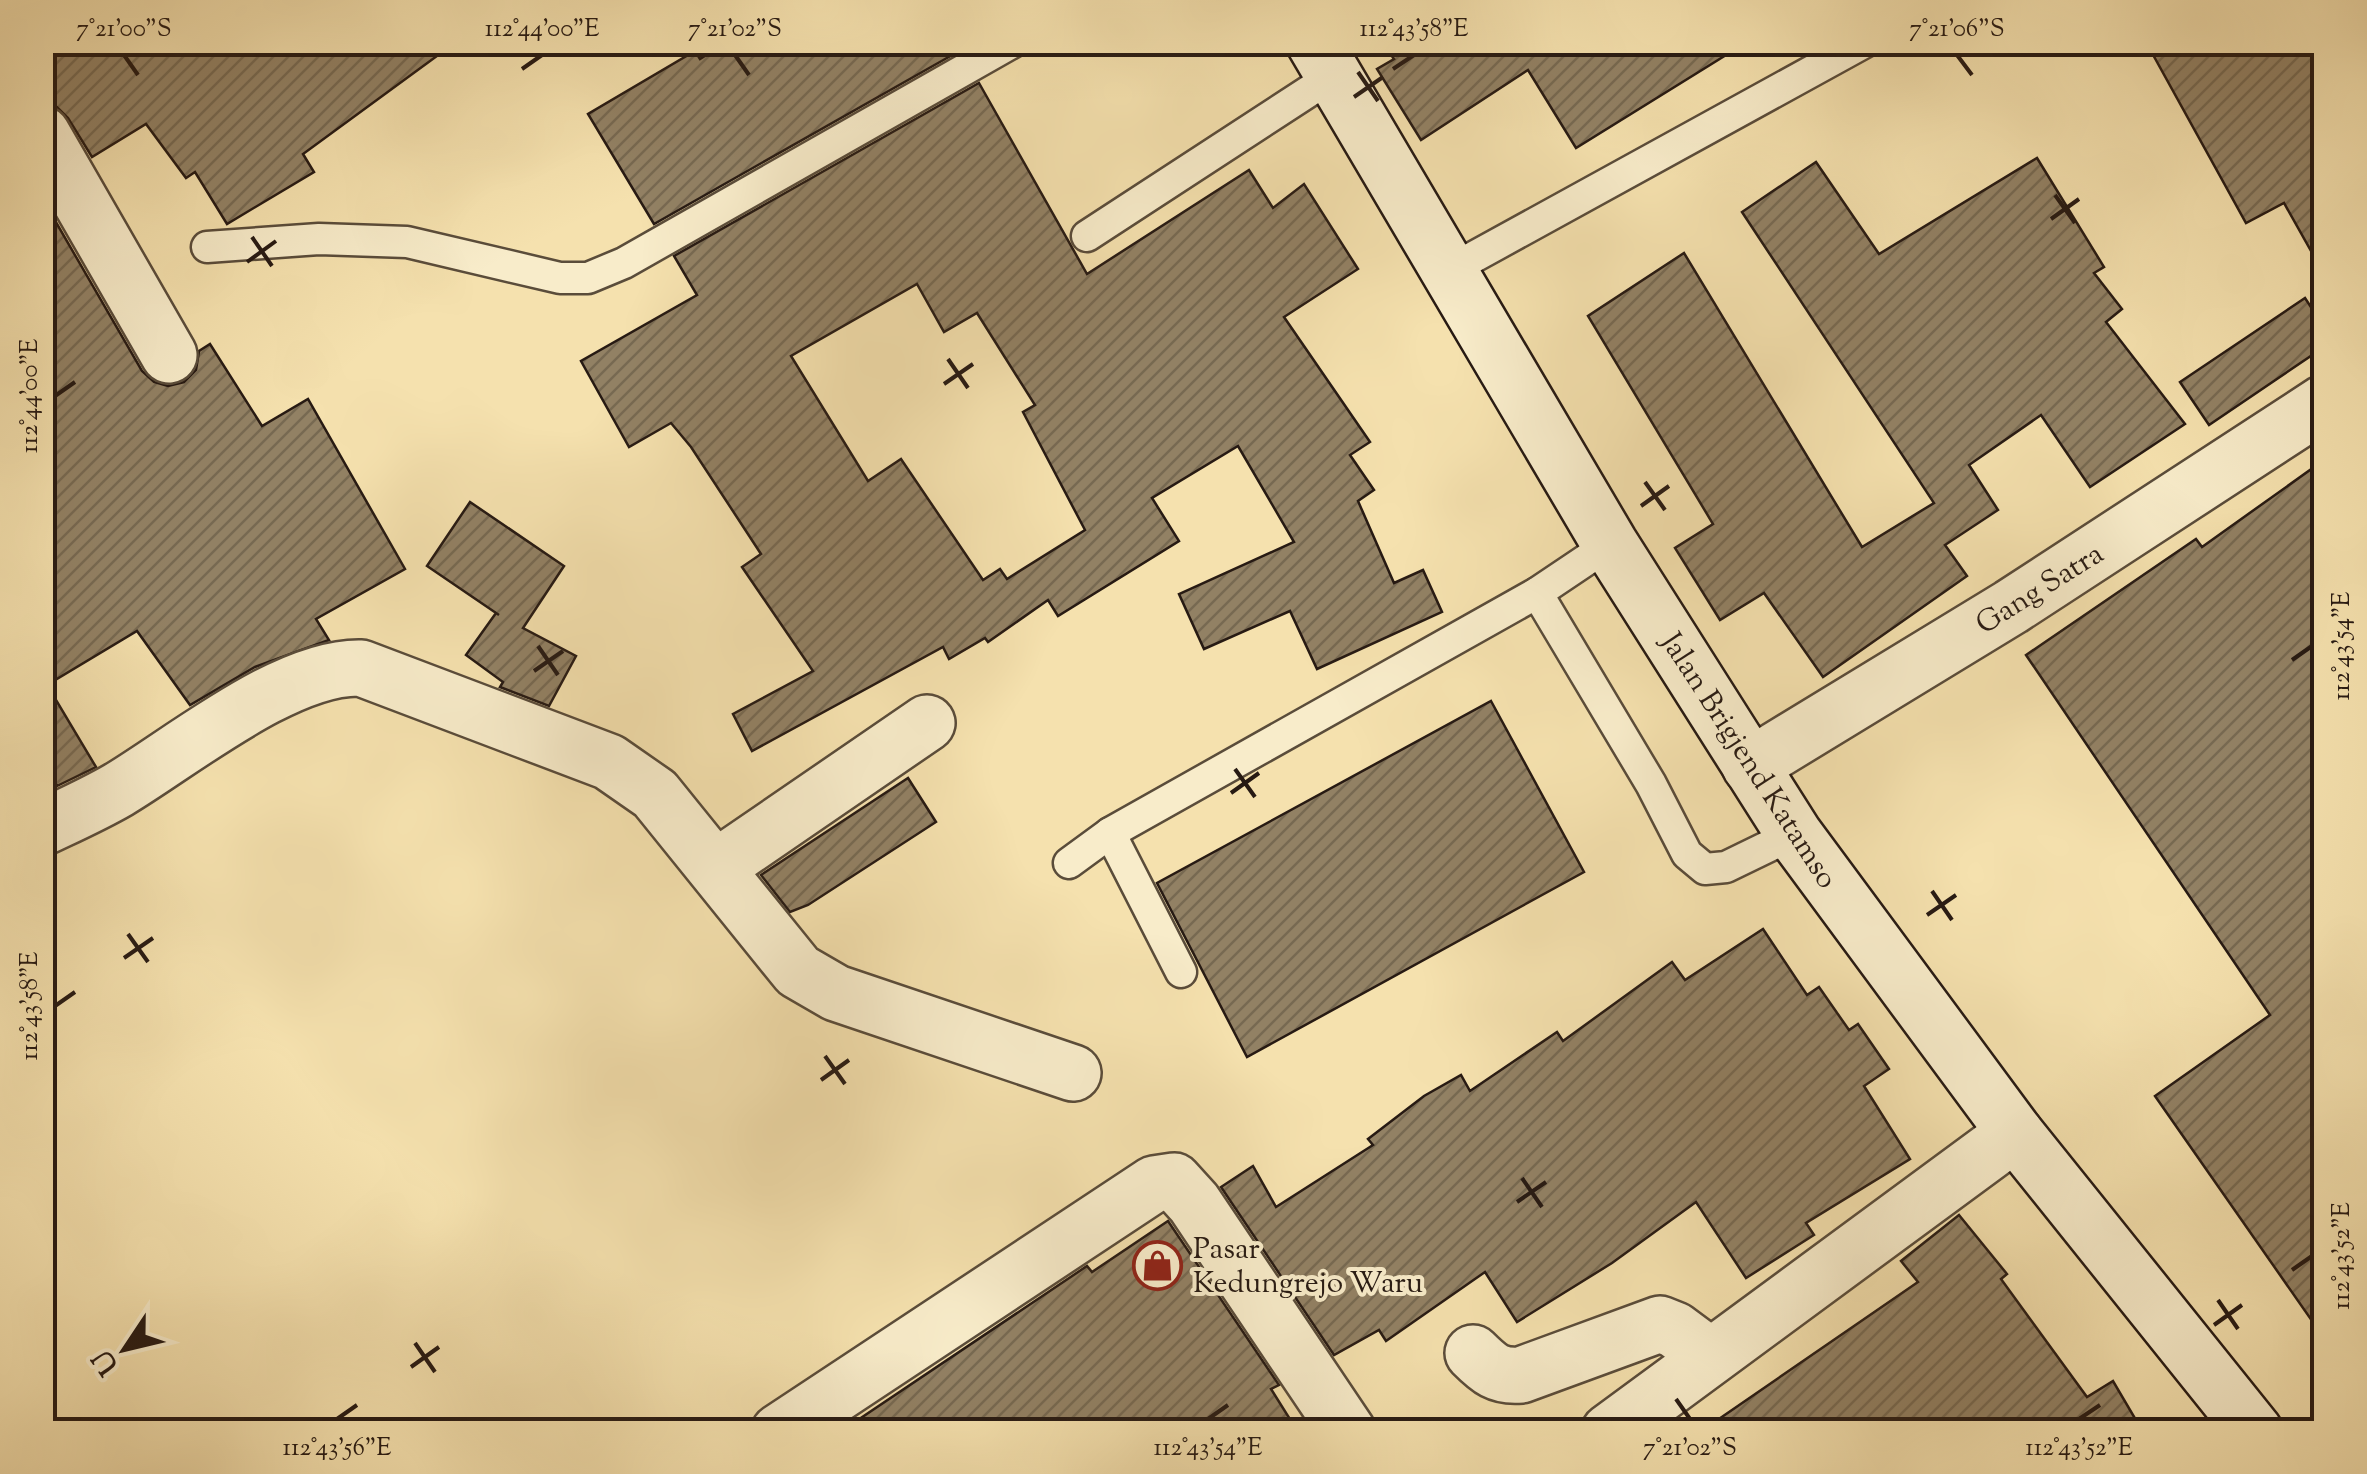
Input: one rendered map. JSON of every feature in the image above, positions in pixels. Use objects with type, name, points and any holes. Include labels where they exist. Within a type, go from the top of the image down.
[{"type":"street","name":"Jalan Brigjend Katamso","points":[[1324,59],[1610,544],[1794,834],[2015,1133],[2255,1432]]},
{"type":"street","points":[[42,134],[169,355]]},
{"type":"street","name":"Gang Satra","points":[[1750,766],[2011,607],[2324,403]]},
{"type":"street","points":[[42,828],[115,792],[239,712],[332,667],[361,668],[609,762],[655,794],[798,971],[836,993],[1073,1073]]},
{"type":"street","points":[[717,867],[927,722]]},
{"type":"street","points":[[1635,1425],[1710,1356],[2015,1133]]},
{"type":"street","points":[[779,1432],[1154,1184],[1174,1181],[1194,1203],[1348,1432]]},
{"type":"street","points":[[1473,1353],[1489,1370],[1505,1376],[1521,1375],[1660,1324],[1676,1330],[1710,1356]]},
{"type":"lane","points":[[206,246],[319,239],[406,242],[560,278],[588,278],[624,263],[1013,42]]},
{"type":"lane","points":[[1450,270],[1864,42]]},
{"type":"lane","points":[[1087,236],[1324,59]]},
{"type":"lane","points":[[1069,862],[1110,833],[1537,593],[1610,544]]},
{"type":"lane","points":[[1537,593],[1651,784],[1686,854],[1705,870],[1726,867],[1794,834]]},
{"type":"lane","points":[[1110,833],[1181,972]]},
{"type":"building","points":[[42,42],[456,42],[303,154],[314,172],[227,224],[195,172],[186,178],[146,124],[92,157],[68,118],[57,107],[42,103]]},
{"type":"building","points":[[727,42],[957,42],[961,50],[654,224],[588,114],[695,51],[700,59]]},
{"type":"building","points":[[1382,42],[1747,42],[1576,148],[1528,70],[1421,140],[1377,69],[1394,59]]},
{"type":"building","points":[[2146,42],[2324,42],[2324,274],[2284,203],[2246,223]]},
{"type":"building","points":[[979,83],[1087,274],[1249,170],[1273,208],[1304,184],[1358,269],[1284,317],[1370,442],[1350,455],[1374,490],[1358,501],[1394,583],[1423,570],[1442,612],[1317,669],[1290,611],[1204,649],[1179,594],[1294,542],[1238,446],[1152,498],[1179,541],[1058,616],[1048,600],[988,642],[985,638],[949,659],[943,647],[752,751],[733,714],[813,671],[742,567],[761,554],[691,447],[671,423],[629,447],[581,361],[697,295],[674,256]],"holes":[[[917,284],[944,332],[977,313],[1035,405],[1023,412],[1085,530],[1007,579],[1000,569],[983,580],[901,459],[868,481],[791,356]]]},
{"type":"building","points":[[2037,158],[2104,267],[2094,273],[2122,309],[2106,322],[2185,424],[2090,487],[2041,415],[1969,465],[1998,510],[1945,545],[1967,576],[1823,677],[1764,593],[1720,620],[1675,548],[1713,524],[1588,316],[1684,253],[1862,547],[1934,503],[1742,212],[1816,162],[1879,254]]},
{"type":"building","points":[[42,198],[142,371],[154,382],[168,386],[184,382],[196,370],[199,351],[210,344],[262,426],[308,399],[405,569],[316,619],[329,640],[255,667],[190,705],[137,631],[47,685],[96,767],[57,786],[42,763]]},
{"type":"building","points":[[2305,298],[2324,327],[2324,347],[2209,425],[2180,382]]},
{"type":"building","points":[[2324,460],[2324,1338],[2155,1096],[2270,1015],[2026,655],[2196,539],[2202,547]]},
{"type":"building","points":[[470,502],[564,566],[523,628],[576,656],[549,706],[500,687],[503,682],[466,655],[496,613],[499,615],[427,566]]},
{"type":"building","points":[[1491,701],[1584,872],[1247,1057],[1157,883]]},
{"type":"building","points":[[908,778],[936,822],[808,905],[790,912],[761,875]]},
{"type":"building","points":[[1763,929],[1807,995],[1819,987],[1849,1030],[1858,1024],[1889,1069],[1864,1086],[1910,1159],[1806,1223],[1814,1235],[1746,1278],[1696,1202],[1612,1263],[1517,1322],[1485,1272],[1386,1341],[1379,1330],[1334,1355],[1221,1187],[1253,1166],[1276,1207],[1373,1145],[1368,1139],[1424,1096],[1461,1075],[1470,1091],[1557,1032],[1563,1041],[1672,962],[1685,980]]},
{"type":"building","points":[[1959,1215],[2007,1274],[2001,1279],[2087,1397],[2113,1381],[2143,1432],[1700,1432],[1918,1282],[1901,1261]]},
{"type":"building","points":[[1168,1221],[1279,1385],[1271,1389],[1298,1432],[840,1432],[1087,1266],[1092,1272]]},
{"type":"place","name":"Pasar Kedungrejo Waru","points":[[1158,1265]]}]
